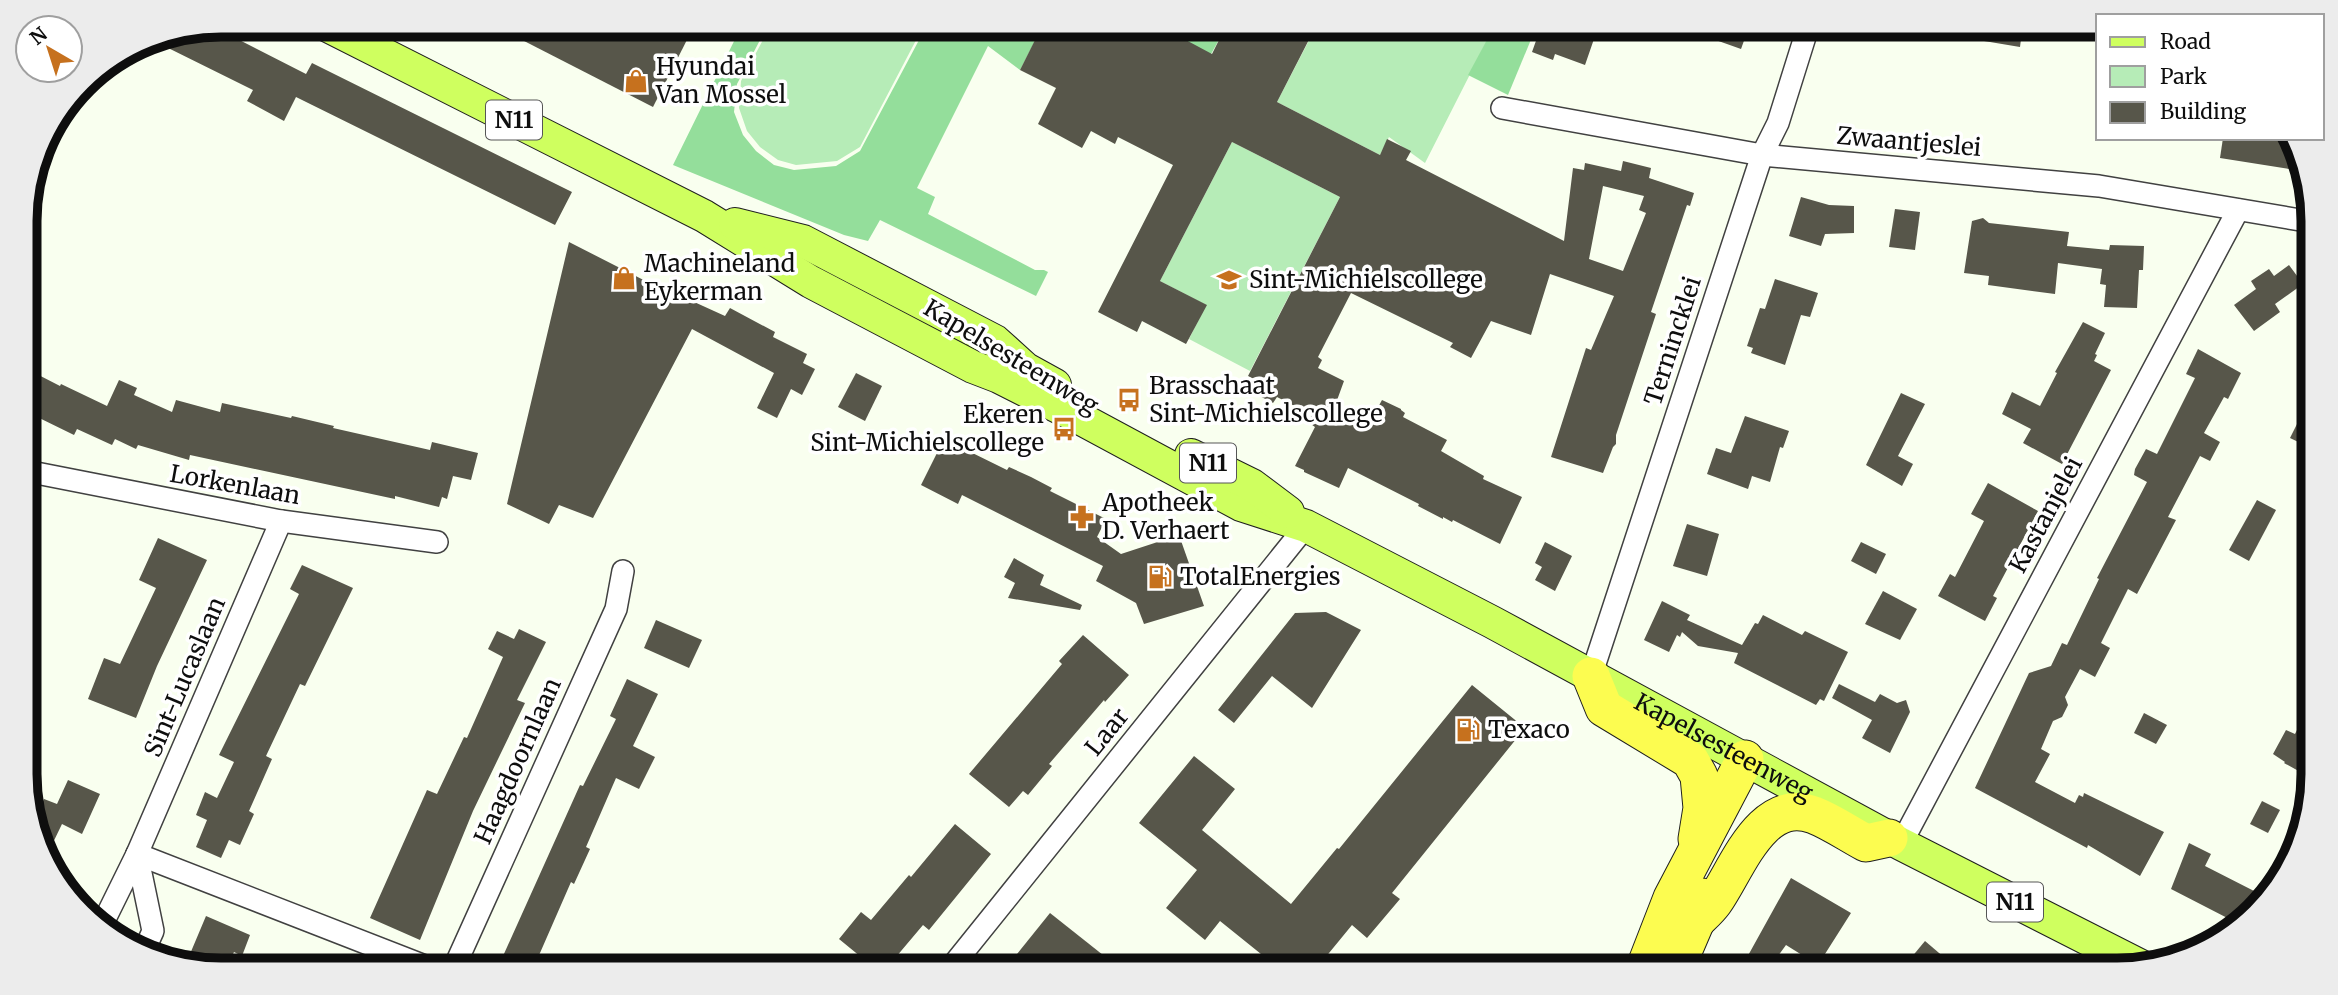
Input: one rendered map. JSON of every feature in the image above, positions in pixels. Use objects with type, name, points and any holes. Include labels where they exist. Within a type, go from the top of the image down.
[{"type":"highway","points":[[1591,676],[1604,708],[1671,746],[1690,760],[1695,768],[1699,776],[1702,808],[1695,850]]},
{"type":"highway","points":[[1649,958],[1672,898],[1695,850],[1755,765]]},
{"type":"highway","points":[[1680,958],[1755,765]]},
{"type":"highway","points":[[1696,921],[1714,903],[1743,851],[1761,829],[1776,817],[1794,812],[1813,814],[1866,843],[1895,841]]},
{"type":"main road","name":"Kapelsesteenweg","points":[[350,37],[704,216],[811,282],[973,367],[999,377],[1070,413],[1241,505],[1306,526],[1591,676],[1895,841],[2125,958]]},
{"type":"street","name":"Ternincklei","points":[[1591,676],[1762,155],[1778,123],[1805,37]]},
{"type":"street","name":"Zwaantjeslei","points":[[1502,108],[1762,155],[2099,186],[2301,220]]},
{"type":"street","name":"Kastanjelei","points":[[1895,841],[2238,210]]},
{"type":"street","name":"Lorkenlaan","points":[[37,473],[281,521],[437,542]]},
{"type":"street","name":"Sint-Lucaslaan","points":[[106,917],[137,854],[281,521]]},
{"type":"street","name":"Laar","points":[[959,958],[1306,526]]},
{"type":"street","name":"Haagdoornlaan","points":[[458,958],[616,609],[623,571]]},
{"type":"street","points":[[137,854],[153,930],[148,942]]},
{"type":"street","points":[[137,854],[404,958]]},
{"type":"green space","points":[[736,37],[762,37],[737,84],[734,112],[743,135],[756,151],[774,165],[794,170],[836,166],[860,151],[921,37],[1037,37],[1020,70],[988,46],[917,188],[935,197],[928,214],[1035,270],[1048,272],[1036,296],[880,220],[868,241],[844,235],[673,165]]},
{"type":"green space","points":[[764,37],[918,37],[860,147],[837,161],[796,165],[778,160],[760,147],[747,131],[739,108],[741,81]]},
{"type":"green space","points":[[1171,37],[1220,37],[1210,56]]},
{"type":"green space","points":[[1311,37],[1489,37],[1425,163],[1389,137],[1380,155],[1277,102]]},
{"type":"green space","points":[[1489,37],[1532,37],[1508,95],[1468,75]]},
{"type":"green space","points":[[1232,142],[1340,197],[1250,371],[1189,339],[1206,305],[1160,281]]},
{"type":"building","points":[[234,37],[306,74],[312,63],[572,192],[555,225],[296,97],[284,121],[247,101],[253,90],[164,46],[197,38]]},
{"type":"building","points":[[516,37],[688,37],[653,107]]},
{"type":"building","points":[[1036,37],[1180,37],[1212,54],[1220,37],[1310,37],[1277,102],[1380,155],[1387,139],[1411,151],[1406,160],[1564,241],[1573,168],[1584,170],[1585,163],[1621,171],[1623,161],[1651,168],[1649,178],[1694,193],[1690,206],[1687,205],[1651,312],[1656,314],[1616,435],[1616,444],[1603,473],[1551,457],[1586,348],[1591,350],[1614,296],[1550,274],[1531,335],[1491,321],[1471,358],[1450,347],[1453,343],[1351,293],[1318,357],[1322,360],[1318,368],[1344,381],[1332,414],[1365,431],[1382,400],[1401,409],[1405,413],[1403,417],[1447,440],[1441,451],[1484,476],[1483,479],[1522,497],[1500,544],[1453,520],[1443,519],[1348,468],[1339,488],[1295,466],[1315,427],[1308,422],[1312,415],[1277,397],[1273,403],[1250,391],[1256,380],[1248,376],[1340,197],[1232,142],[1160,281],[1207,305],[1186,344],[1142,321],[1137,332],[1098,312],[1173,165],[1118,137],[1115,144],[1091,131],[1082,148],[1038,124],[1056,88],[1020,70]],"holes":[[[1603,186],[1644,196],[1639,210],[1646,213],[1623,271],[1589,259]]]},
{"type":"building","points":[[1537,37],[1594,39],[1585,65],[1555,54],[1553,60],[1532,52]]},
{"type":"building","points":[[1707,37],[1745,37],[1741,49]]},
{"type":"building","points":[[1984,37],[2021,37],[2020,47],[1984,41]]},
{"type":"building","points":[[2223,140],[2282,140],[2294,170],[2220,158]]},
{"type":"building","points":[[1801,197],[1829,205],[1854,206],[1854,233],[1825,234],[1821,246],[1789,236]]},
{"type":"building","points":[[1895,209],[1920,212],[1915,250],[1889,247]]},
{"type":"building","points":[[1983,218],[1989,223],[2069,232],[2067,246],[2109,250],[2110,245],[2144,246],[2143,270],[2139,270],[2137,308],[2104,307],[2106,285],[2100,284],[2102,269],[2058,263],[2055,294],[1988,285],[1989,276],[1964,273],[1972,221]]},
{"type":"building","points":[[569,242],[669,293],[670,291],[725,316],[730,308],[775,332],[773,337],[807,354],[803,363],[815,369],[802,395],[791,389],[777,418],[757,408],[774,373],[692,329],[593,518],[559,505],[549,524],[507,504]]},
{"type":"building","points":[[2289,265],[2301,285],[2275,304],[2280,312],[2254,331],[2234,305],[2256,289],[2251,281],[2269,269],[2274,276]]},
{"type":"building","points":[[1775,279],[1818,293],[1810,317],[1801,315],[1785,365],[1751,353],[1753,348],[1747,346],[1760,308],[1765,309]]},
{"type":"building","points":[[2083,322],[2105,333],[2094,361],[2111,370],[2062,464],[2023,443],[2031,429],[2002,414],[2012,392],[2040,406],[2057,373],[2055,372]]},
{"type":"building","points":[[2198,349],[2241,373],[2228,399],[2224,397],[2204,433],[2220,442],[2210,461],[2200,456],[2168,517],[2176,520],[2137,594],[2128,589],[2101,643],[2110,648],[2095,677],[2080,669],[2065,697],[2068,705],[2062,717],[2053,721],[2041,749],[2050,754],[2035,782],[2075,803],[2079,795],[2083,797],[2084,793],[2164,832],[2140,876],[2088,845],[2087,848],[1975,788],[2029,673],[2051,666],[2062,643],[2067,645],[2099,579],[2097,578],[2147,482],[2134,475],[2135,469],[2146,449],[2157,454],[2195,378],[2186,374]]},
{"type":"building","points":[[856,373],[882,386],[865,421],[838,407]]},
{"type":"building","points":[[37,374],[107,406],[119,380],[137,388],[134,395],[172,412],[176,400],[220,412],[222,403],[291,418],[292,416],[430,450],[432,442],[478,453],[471,480],[453,476],[447,499],[442,497],[439,507],[190,455],[189,460],[138,445],[136,449],[115,439],[112,445],[77,429],[74,435],[37,417]]},
{"type":"building","points":[[1901,393],[1925,404],[1898,456],[1913,464],[1902,486],[1866,465]]},
{"type":"building","points":[[1745,416],[1789,431],[1783,448],[1780,447],[1770,482],[1752,476],[1748,489],[1707,474],[1716,448],[1731,453]]},
{"type":"building","points":[[2299,420],[2301,421],[2301,443],[2290,438]]},
{"type":"building","points":[[944,439],[1007,470],[1009,467],[1031,477],[1052,488],[1050,491],[1106,519],[1097,537],[1121,554],[1179,535],[1204,606],[1144,624],[1136,603],[1096,581],[1103,566],[962,495],[958,504],[921,485]]},
{"type":"building","points":[[1988,483],[2038,511],[1993,596],[1997,598],[1985,621],[1938,596],[1950,574],[1955,577],[1984,521],[1971,514]]},
{"type":"building","points":[[2257,500],[2276,510],[2249,561],[2229,550]]},
{"type":"building","points":[[1687,524],[1719,534],[1707,576],[1673,566]]},
{"type":"building","points":[[158,538],[207,560],[157,666],[136,718],[88,699],[104,658],[120,664],[156,588],[139,580]]},
{"type":"building","points":[[1545,542],[1572,556],[1555,591],[1535,580],[1542,567],[1535,563]]},
{"type":"building","points":[[1861,542],[1886,554],[1876,574],[1851,561]]},
{"type":"building","points":[[1014,558],[1044,575],[1040,585],[1082,605],[1080,610],[1008,598],[1015,583],[1004,577]]},
{"type":"building","points":[[302,565],[353,588],[305,686],[300,684],[266,756],[272,759],[249,811],[254,814],[240,845],[229,840],[221,858],[196,847],[207,820],[196,815],[205,792],[217,798],[234,762],[219,755],[299,594],[290,589]]},
{"type":"building","points":[[1883,591],[1917,609],[1900,640],[1865,624]]},
{"type":"building","points":[[1662,601],[1690,615],[1687,620],[1742,645],[1763,615],[1802,635],[1805,631],[1848,652],[1824,701],[1820,699],[1816,705],[1734,663],[1738,653],[1698,646],[1682,632],[1680,637],[1677,635],[1669,652],[1644,640]]},
{"type":"building","points":[[1326,612],[1361,630],[1312,708],[1272,676],[1234,723],[1218,710],[1295,613]]},
{"type":"building","points":[[656,620],[702,640],[689,668],[644,648]]},
{"type":"building","points":[[519,629],[546,642],[517,700],[525,703],[473,811],[420,940],[370,918],[427,790],[437,794],[464,737],[467,738],[503,657],[488,649],[497,631],[514,639]]},
{"type":"building","points":[[1083,635],[1129,675],[1049,764],[1052,766],[1028,795],[1023,791],[1009,807],[969,774],[1062,664],[1059,661]]},
{"type":"building","points":[[627,679],[658,694],[633,746],[655,757],[639,789],[616,778],[586,847],[590,849],[574,884],[571,882],[538,958],[503,956],[580,785],[583,786],[616,719],[610,716]]},
{"type":"building","points":[[1839,684],[1875,702],[1880,694],[1897,703],[1906,700],[1910,712],[1890,753],[1862,738],[1872,720],[1832,698]]},
{"type":"building","points":[[1472,685],[1525,728],[1392,893],[1400,899],[1367,938],[1352,925],[1325,958],[1258,958],[1261,954],[1220,921],[1205,940],[1166,908],[1197,870],[1139,823],[1194,756],[1235,789],[1202,830],[1291,904],[1337,848],[1339,849]]},
{"type":"building","points":[[2144,713],[2167,725],[2156,744],[2134,733]]},
{"type":"building","points":[[2301,722],[2301,772],[2273,754],[2286,730],[2295,734]]},
{"type":"building","points":[[68,780],[100,794],[82,834],[62,824],[52,845],[40,808],[44,799],[57,804]]},
{"type":"building","points":[[2262,801],[2280,810],[2268,833],[2250,824]]},
{"type":"building","points":[[955,824],[991,854],[929,930],[923,925],[895,958],[860,958],[839,939],[861,912],[871,920],[909,875],[911,877]]},
{"type":"building","points":[[2189,843],[2211,854],[2205,866],[2256,892],[2230,919],[2171,889]]},
{"type":"building","points":[[1791,878],[1851,913],[1822,958],[1807,958],[1786,945],[1777,958],[1747,958]]},
{"type":"building","points":[[1050,913],[1103,955],[1101,958],[1014,958]]},
{"type":"building","points":[[206,916],[250,935],[242,956],[234,952],[231,958],[197,957],[190,954]]},
{"type":"building","points":[[1925,941],[1945,958],[1911,958]]},
{"type":"place","name":"Hyundai Van Mossel","points":[[636,81]]},
{"type":"place","name":"Machineland Eykerman","points":[[624,278]]},
{"type":"place","name":"Sint-Michielscollege","points":[[1229,280]]},
{"type":"place","name":"Brasschaat Sint-Michielscollege","points":[[1129,400]]},
{"type":"place","name":"Ekeren Sint-Michielscollege","points":[[1064,429]]},
{"type":"place","name":"Apotheek D. Verhaert","points":[[1082,517]]},
{"type":"place","name":"TotalEnergies","points":[[1160,577]]},
{"type":"place","name":"Texaco","points":[[1468,730]]}]
